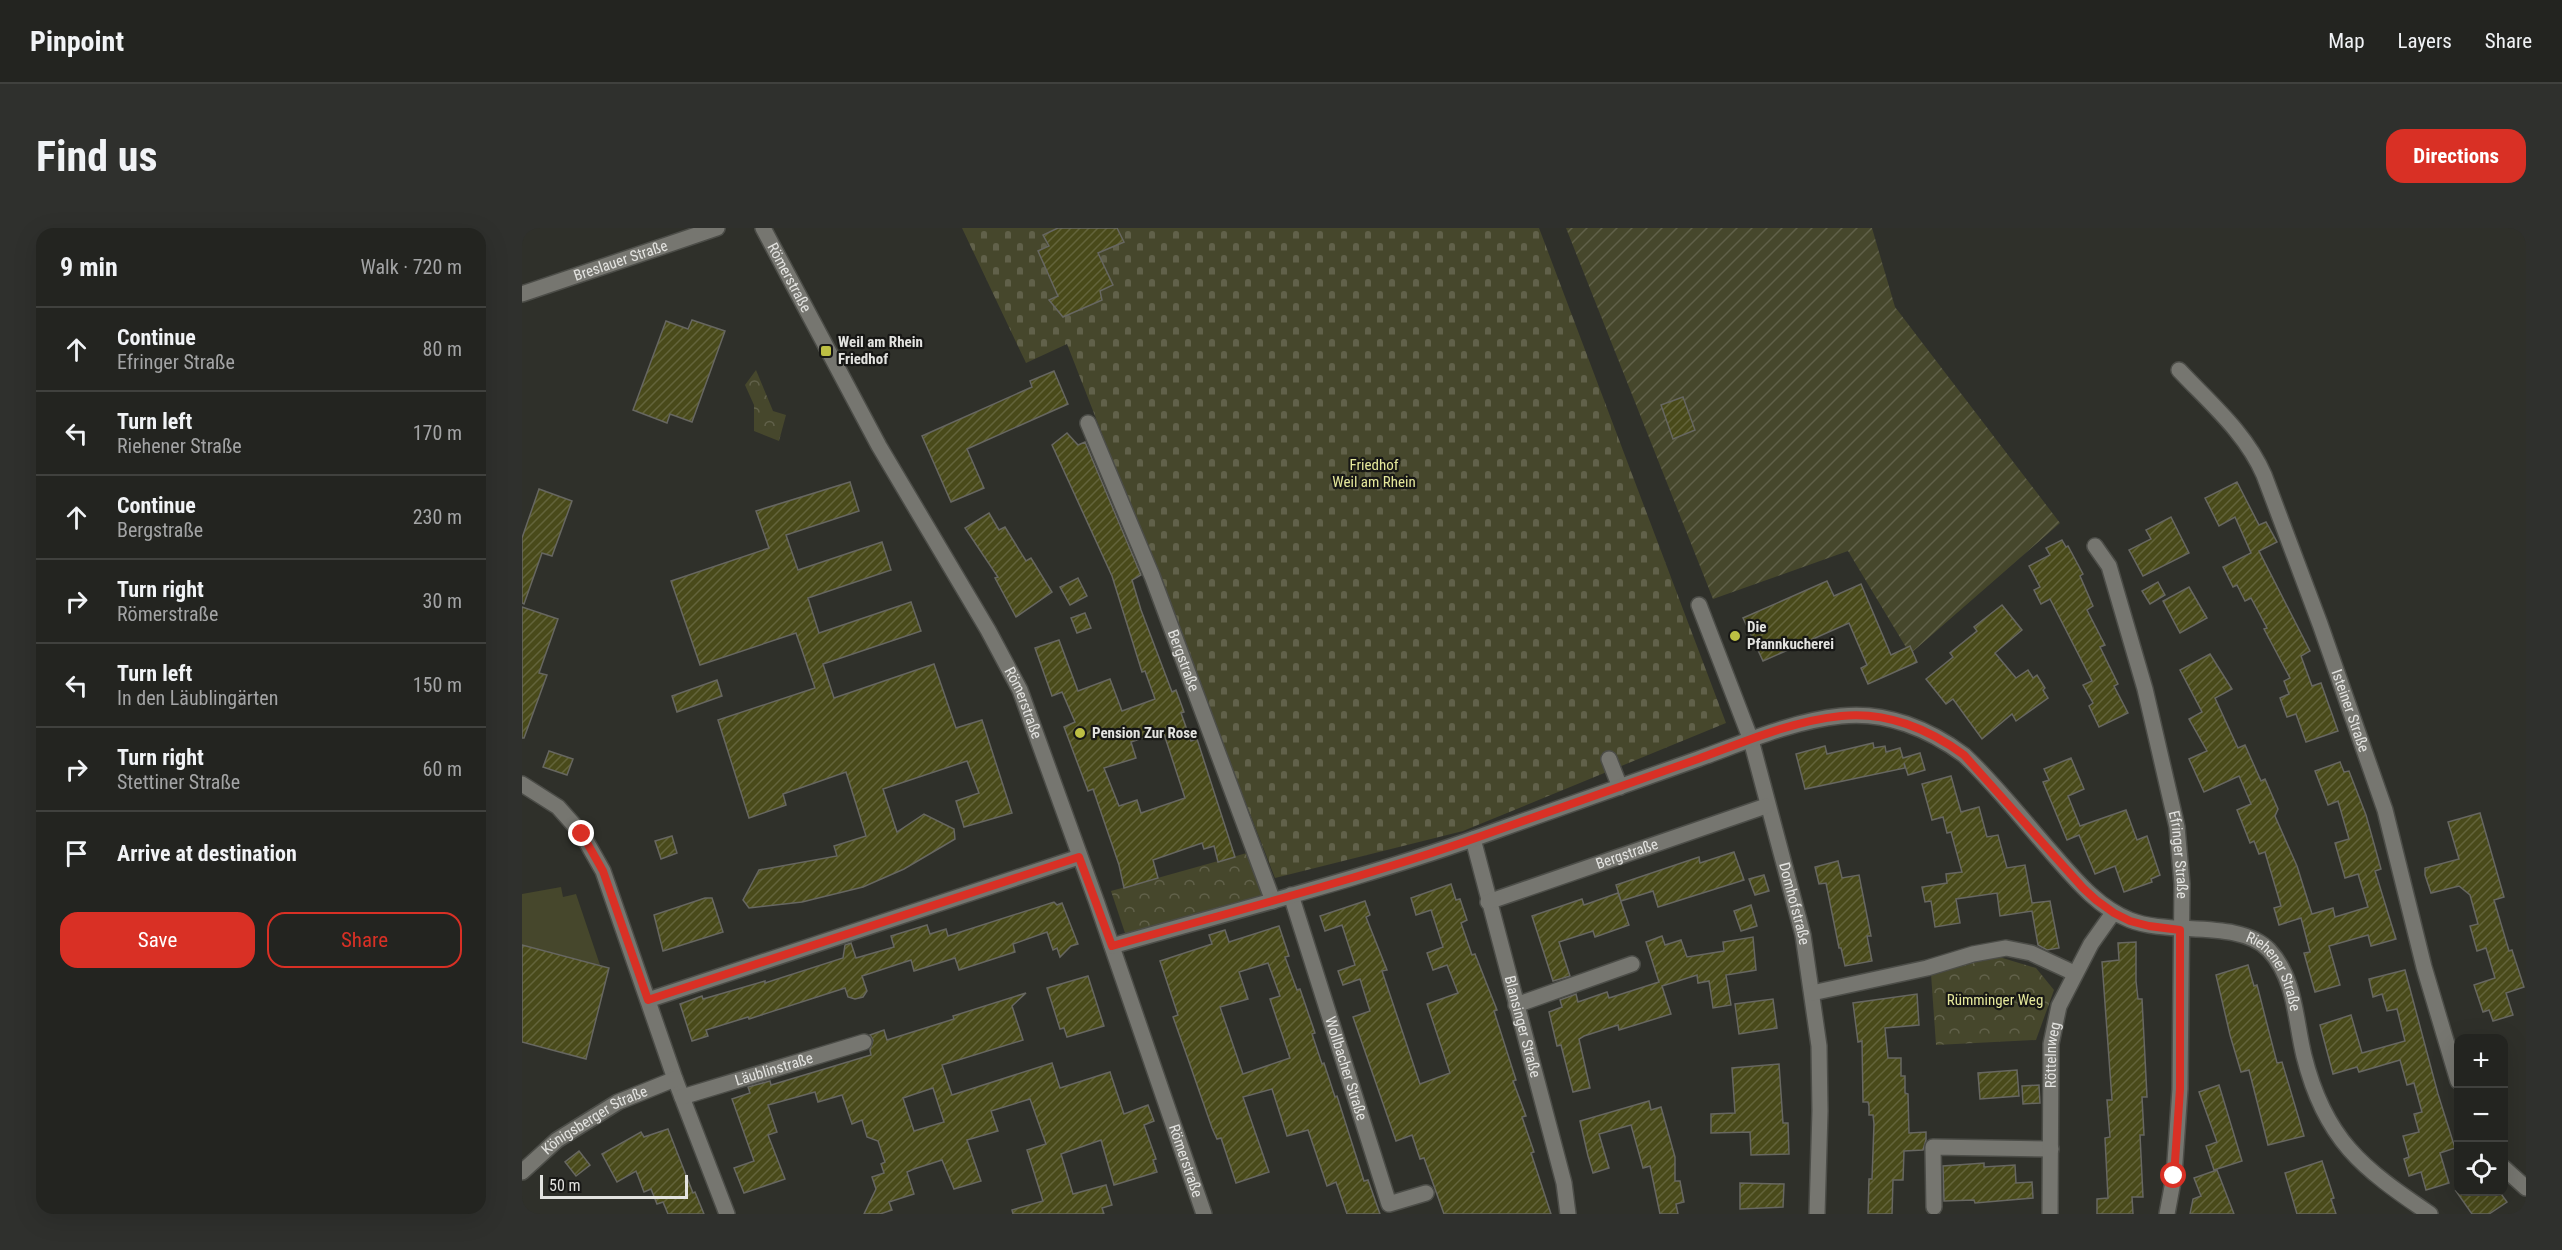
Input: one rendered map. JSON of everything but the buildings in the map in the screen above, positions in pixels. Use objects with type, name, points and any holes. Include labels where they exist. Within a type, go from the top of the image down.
[{"type":"street","name":"Breslauer Straße","points":[[522,294],[717,228]]},
{"type":"street","name":"Römerstraße","points":[[763,228],[873,437],[988,630],[1020,690],[1112,946],[1203,1214]]},
{"type":"street","name":"Isteiner Straße","points":[[2179,370],[2245,439],[2256,455],[2264,475],[2320,624],[2385,810],[2424,967],[2454,1068]]},
{"type":"street","name":"Bergstraße","points":[[1088,423],[1152,576],[1273,901]]},
{"type":"street","name":"Efringer Straße","points":[[2094,546],[2109,566],[2145,689],[2160,747],[2176,827],[2181,884],[2180,1089],[2174,1176],[2167,1214]]},
{"type":"street","name":"Domhofstraße","points":[[1699,605],[1751,740],[1766,806],[1803,935],[1812,993],[1819,1067],[1816,1214]]},
{"type":"street","name":"Riehener Straße","points":[[1751,740],[1805,723],[1843,716],[1880,717],[1912,725],[1946,742],[1964,755],[2083,888],[2114,913],[2149,926],[2218,931],[2248,936],[2268,948],[2282,966],[2293,997],[2304,1055],[2314,1091],[2339,1138],[2371,1173],[2430,1214]]},
{"type":"street","points":[[1112,946],[1273,901],[1473,839],[1751,740]]},
{"type":"street","points":[[1609,759],[1620,787]]},
{"type":"street","points":[[522,784],[558,807],[582,834],[603,871],[675,1079],[727,1214]]},
{"type":"street","name":"Bergstraße","points":[[1488,902],[1766,806]]},
{"type":"street","name":"Blansinger Straße","points":[[1473,839],[1564,1183],[1568,1214]]},
{"type":"street","points":[[648,1000],[1079,857]]},
{"type":"street","name":"Wollbacher Straße","points":[[1291,895],[1389,1203],[1426,1193]]},
{"type":"street","name":"Röttelnweg","points":[[2050,1214],[2051,1044],[2059,1006],[2074,973],[2091,944],[2114,913]]},
{"type":"street","points":[[1812,993],[2006,948],[2031,953],[2074,973]]},
{"type":"street","points":[[1516,1005],[1632,964]]},
{"type":"street","name":"Läublinstraße","points":[[682,1097],[864,1042]]},
{"type":"street","name":"Königsberger Straße","points":[[522,1172],[557,1140],[618,1101],[675,1079]]},
{"type":"street","points":[[1934,1207],[1933,1147],[2051,1149]]},
{"type":"street","points":[[2508,1171],[2526,1188]]},
{"type":"green space","name":"Friedhof Weil am Rhein","points":[[962,228],[1539,228],[1726,723],[1463,831],[1275,878],[1067,344],[1026,363]]},
{"type":"green space","points":[[1566,228],[1872,228],[1895,307],[2060,523],[1910,654],[1848,551],[1713,599]]},
{"type":"green space","points":[[756,370],[773,411],[786,415],[779,441],[754,431],[754,405],[745,385]]},
{"type":"green space","points":[[1254,851],[1273,901],[1128,942],[1111,891]]},
{"type":"green space","points":[[561,887],[563,897],[576,894],[600,965],[522,945],[522,894]]},
{"type":"green space","name":"Rümminger Weg","points":[[1996,956],[2036,968],[2054,990],[2036,1040],[1936,1045],[1931,974]]},
{"type":"place","name":"Weil am Rhein Friedhof","points":[[826,351]]},
{"type":"place","name":"Die Pfannkucherei","points":[[1735,636]]},
{"type":"place","name":"Pension Zur Rose","points":[[1080,733]]},
{"type":"route","points":[[582,834],[603,871],[648,1000],[1079,857],[1112,946],[1273,901],[1473,839],[1805,723],[1843,716],[1880,717],[1912,725],[1946,742],[1964,755],[2083,888],[2114,913],[2130,921],[2149,926],[2180,930],[2180,1089],[2174,1176]]}]
